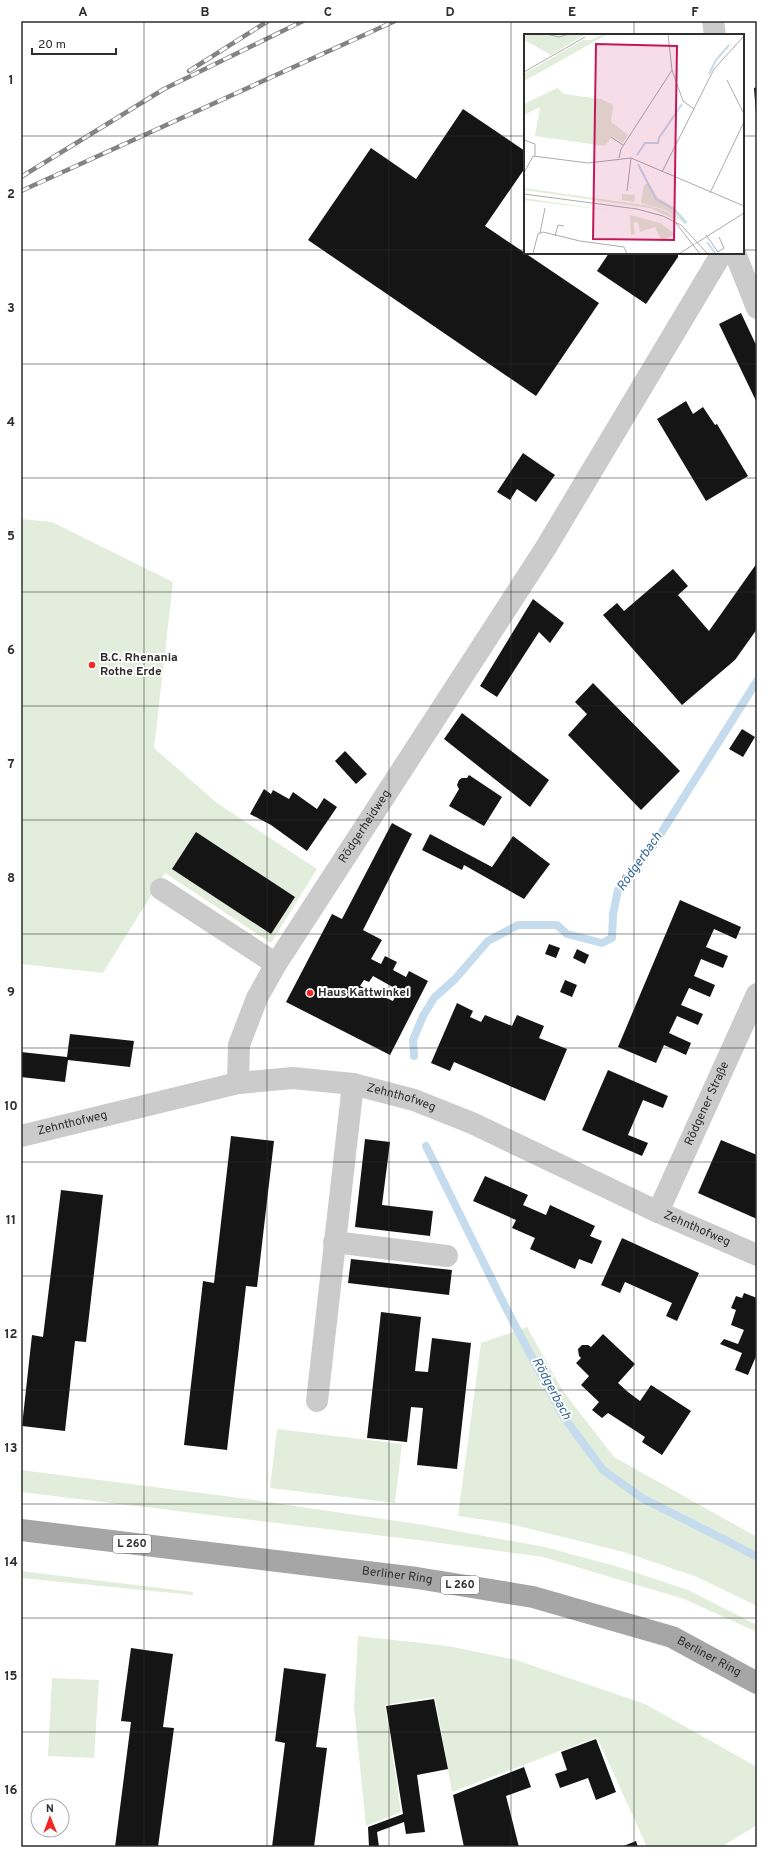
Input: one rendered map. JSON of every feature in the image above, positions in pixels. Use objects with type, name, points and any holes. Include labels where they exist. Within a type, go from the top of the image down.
[{"type":"main road","name":"Berliner Ring","points":[[21,1530],[418,1578],[533,1598],[672,1637],[757,1683]]},
{"type":"street","points":[[713,21],[715,34]]},
{"type":"street","name":"Rödgerheidweg","points":[[238,1083],[239,1045],[256,998],[276,964],[522,583],[721,254]]},
{"type":"street","points":[[735,254],[757,308]]},
{"type":"street","points":[[161,889],[276,964]]},
{"type":"street","name":"Rödgener Straße","points":[[658,1212],[757,994]]},
{"type":"street","name":"Zehnthofweg","points":[[21,1136],[238,1083],[293,1078],[353,1084],[414,1100],[472,1123],[658,1212],[757,1256]]},
{"type":"street","points":[[317,1401],[353,1084]]},
{"type":"street","points":[[334,1242],[447,1256]]},
{"type":"green space","name":"B.C. Rhenania Rothe Erde","points":[[21,519],[52,522],[173,582],[154,748],[217,803],[317,869],[271,943],[165,873],[103,973],[21,964]]},
{"type":"green space","points":[[527,1327],[563,1391],[614,1457],[757,1537],[757,1606],[697,1577],[624,1552],[506,1523],[458,1516],[481,1343]]},
{"type":"green space","points":[[277,1429],[402,1444],[395,1503],[270,1488]]},
{"type":"green space","points":[[21,1470],[248,1499],[424,1525],[545,1547],[619,1567],[688,1590],[757,1625],[757,1632],[684,1599],[543,1557],[425,1541],[21,1492]]},
{"type":"green space","points":[[21,1571],[193,1592],[193,1595],[21,1578]]},
{"type":"green space","points":[[358,1636],[448,1646],[516,1660],[645,1704],[757,1767],[757,1825],[721,1847],[647,1847],[597,1737],[452,1792],[435,1697],[385,1705],[401,1812],[366,1826],[354,1707]]},
{"type":"green space","points":[[52,1678],[99,1680],[94,1758],[48,1756]]},
{"type":"building","points":[[757,87],[757,114],[756,114],[754,88]]},
{"type":"building","points":[[463,109],[524,150],[524,169],[485,226],[524,252],[524,254],[526,254],[599,303],[536,396],[308,240],[371,148],[416,179]]},
{"type":"building","points":[[608,254],[678,254],[678,257],[646,304],[597,271]]},
{"type":"building","points":[[741,313],[757,347],[757,403],[719,324]]},
{"type":"building","points":[[686,401],[693,414],[703,407],[715,425],[717,424],[748,476],[706,501],[657,419]]},
{"type":"building","points":[[523,453],[555,475],[536,502],[517,489],[510,500],[497,492]]},
{"type":"building","points":[[757,563],[757,629],[735,660],[682,705],[603,615],[617,603],[624,611],[673,569],[688,586],[678,595],[709,631]]},
{"type":"building","points":[[533,599],[564,623],[550,643],[539,632],[497,697],[480,686]]},
{"type":"building","points":[[593,683],[680,771],[641,810],[568,735],[587,714],[575,702]]},
{"type":"building","points":[[462,713],[549,780],[530,807],[444,739]]},
{"type":"building","points":[[742,729],[755,737],[743,757],[729,749]]},
{"type":"building","points":[[345,751],[367,774],[356,784],[335,761]]},
{"type":"building","points":[[469,775],[502,797],[484,826],[449,806],[459,789],[457,785],[459,780],[462,778],[467,778]]},
{"type":"building","points":[[264,789],[271,794],[273,790],[289,799],[293,792],[317,809],[324,798],[337,807],[307,851],[271,825],[250,814]]},
{"type":"building","points":[[392,823],[412,834],[363,930],[382,940],[371,959],[381,964],[385,956],[397,962],[393,970],[406,977],[409,971],[428,981],[390,1055],[286,1002],[332,914],[342,919]],"holes":[[[373,976],[398,990],[393,1001],[360,986],[364,980],[369,982]]]},
{"type":"building","points":[[196,832],[295,897],[271,934],[172,869]]},
{"type":"building","points":[[430,834],[492,867],[513,836],[550,864],[524,899],[464,865],[462,870],[422,850]]},
{"type":"building","points":[[680,900],[741,927],[736,939],[714,929],[706,947],[728,956],[723,968],[701,959],[694,976],[715,985],[710,997],[689,988],[681,1005],[703,1014],[698,1025],[677,1016],[669,1033],[691,1043],[686,1055],[664,1045],[656,1063],[618,1047]]},
{"type":"building","points":[[549,944],[560,948],[556,958],[545,954]]},
{"type":"building","points":[[577,949],[589,955],[585,964],[573,958]]},
{"type":"building","points":[[565,980],[577,985],[572,997],[560,992]]},
{"type":"building","points":[[457,1003],[473,1011],[470,1017],[481,1022],[485,1015],[512,1026],[517,1015],[544,1026],[539,1038],[567,1049],[545,1101],[454,1062],[450,1071],[431,1063]]},
{"type":"building","points":[[70,1034],[134,1041],[130,1067],[68,1060],[65,1082],[21,1077],[21,1052],[67,1057]]},
{"type":"building","points":[[608,1070],[668,1096],[663,1108],[643,1100],[628,1135],[648,1143],[642,1156],[582,1130]]},
{"type":"building","points":[[231,1136],[274,1141],[257,1287],[246,1286],[227,1450],[184,1445],[203,1281],[214,1283]]},
{"type":"building","points":[[365,1139],[390,1142],[382,1205],[433,1211],[430,1236],[355,1227]]},
{"type":"building","points":[[721,1140],[757,1155],[757,1219],[698,1193]]},
{"type":"building","points":[[485,1176],[528,1195],[523,1205],[546,1215],[550,1205],[595,1226],[590,1236],[602,1241],[592,1264],[579,1259],[575,1269],[530,1249],[535,1238],[512,1228],[516,1220],[473,1201]]},
{"type":"building","points":[[61,1190],[103,1195],[86,1342],[75,1341],[65,1431],[22,1426],[32,1335],[43,1337]]},
{"type":"building","points":[[622,1238],[699,1273],[677,1321],[666,1316],[672,1303],[625,1282],[620,1293],[601,1285]]},
{"type":"building","points":[[351,1259],[452,1270],[449,1295],[348,1283]]},
{"type":"building","points":[[744,1293],[757,1298],[757,1354],[748,1375],[735,1370],[742,1353],[720,1344],[724,1339],[738,1344],[744,1330],[731,1325],[736,1310],[731,1308],[736,1296],[742,1298]]},
{"type":"building","points":[[381,1312],[421,1317],[415,1371],[428,1372],[432,1338],[471,1343],[457,1469],[417,1465],[423,1408],[411,1407],[407,1442],[367,1438]]},
{"type":"building","points":[[603,1334],[635,1364],[618,1383],[628,1392],[640,1401],[651,1385],[691,1411],[662,1455],[642,1442],[645,1437],[608,1413],[602,1418],[592,1410],[599,1402],[581,1385],[589,1376],[576,1363],[581,1358],[579,1356],[578,1349],[582,1345],[588,1345],[591,1347]]},
{"type":"building","points":[[131,1648],[173,1654],[163,1727],[174,1728],[158,1847],[115,1847],[131,1722],[121,1721]]},
{"type":"building","points":[[284,1668],[326,1674],[316,1747],[327,1748],[314,1847],[272,1847],[285,1743],[275,1741]]},
{"type":"building","points":[[434,1699],[448,1769],[417,1775],[425,1832],[406,1834],[404,1822],[377,1832],[379,1847],[369,1847],[368,1827],[403,1814],[386,1706]]},
{"type":"building","points":[[596,1739],[616,1792],[596,1800],[588,1778],[560,1788],[555,1774],[567,1770],[561,1752]]},
{"type":"building","points":[[524,1767],[531,1787],[506,1796],[519,1847],[464,1847],[453,1795]]},
{"type":"building","points":[[636,1841],[638,1847],[621,1847]]},
{"type":"waterway","name":"Rödgerbach","points":[[414,1056],[413,1040],[423,1016],[434,998],[455,979],[488,941],[518,925],[557,925],[567,934],[602,943],[612,938],[613,914],[618,890],[653,846],[757,681]]},
{"type":"waterway","name":"Rödgerbach","points":[[426,1146],[507,1310],[563,1416],[603,1470],[642,1498],[757,1557]]},
{"type":"railway","points":[[189,71],[268,21]]},
{"type":"railway","points":[[21,177],[164,89],[303,21]]},
{"type":"railway","points":[[21,191],[395,21]]},
{"type":"place","name":"B.C. Rhenania Rothe Erde","points":[[92,665]]},
{"type":"place","name":"Haus Kattwinkel","points":[[310,993]]}]
